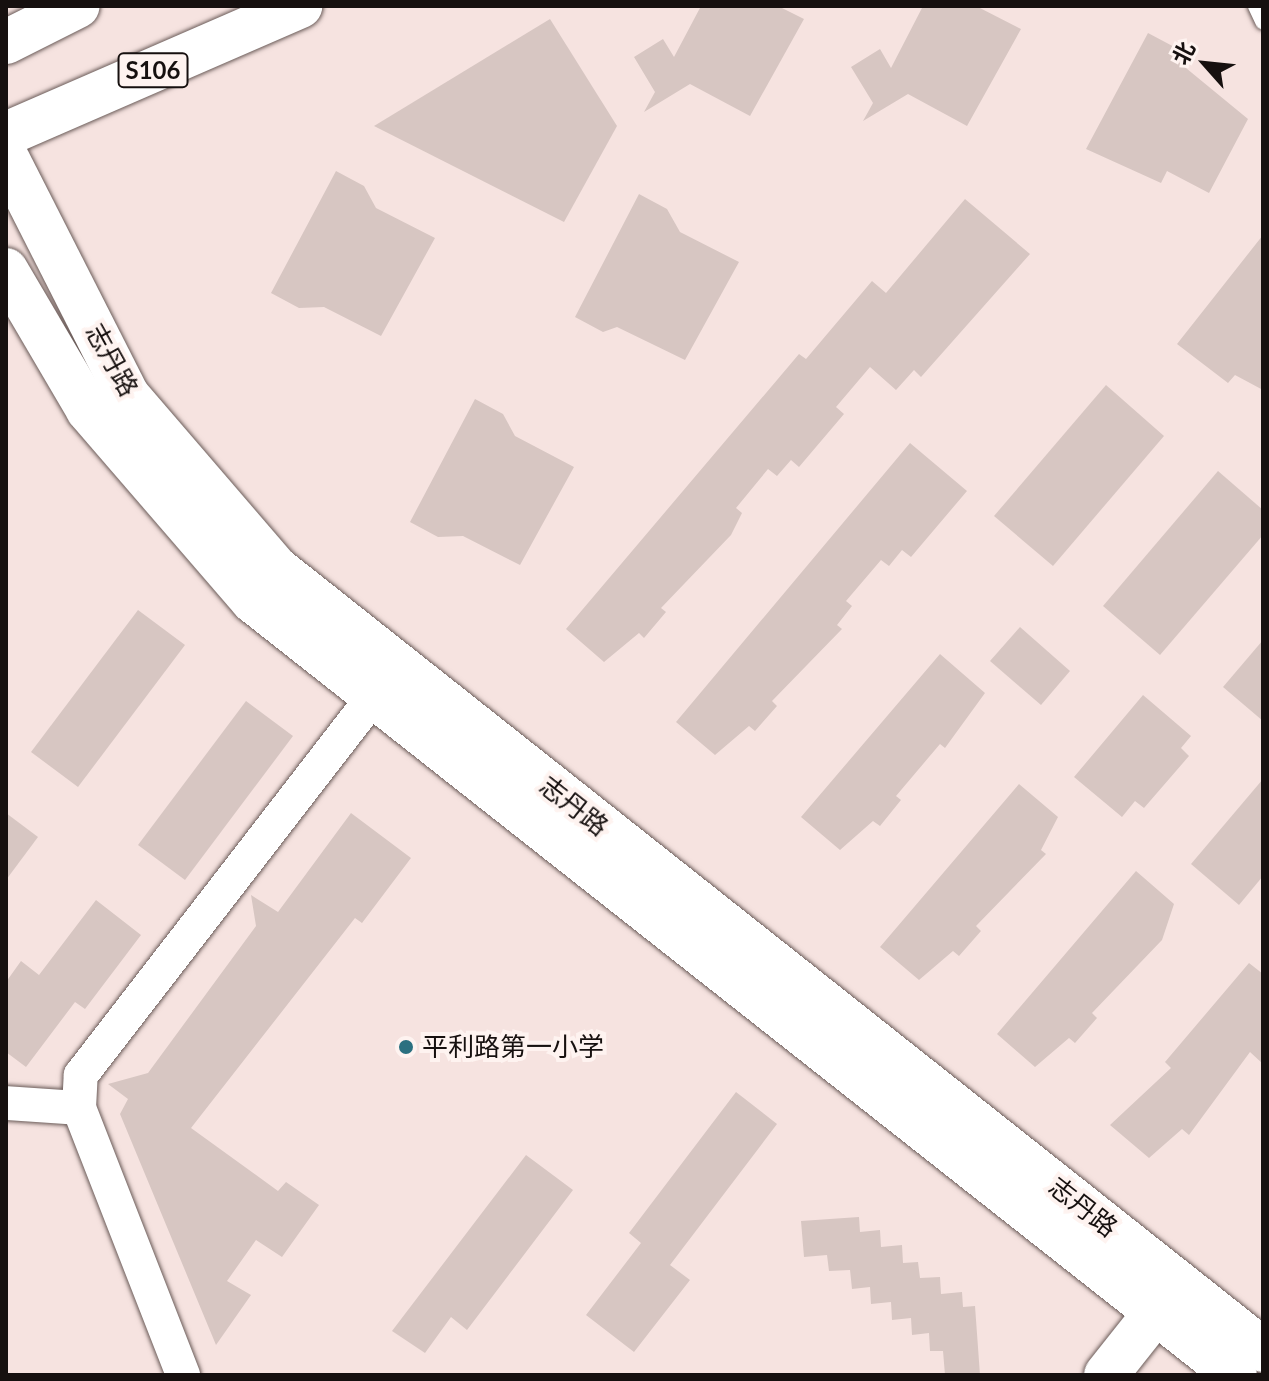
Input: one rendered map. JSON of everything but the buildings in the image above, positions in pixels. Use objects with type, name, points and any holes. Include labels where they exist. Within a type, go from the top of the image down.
[{"type":"main road","points":[[6,42],[78,6]]},
{"type":"main road","name":"S106","points":[[6,134],[300,6]]},
{"type":"main road","name":"志丹路","points":[[6,156],[128,396],[277,569],[1168,1298],[1235,1375]]},
{"type":"main road","name":"志丹路","points":[[6,270],[88,410],[253,601],[1168,1298],[1263,1350]]},
{"type":"main road","points":[[1106,1375],[1168,1298]]},
{"type":"street","points":[[183,1375],[79,1108],[81,1075],[374,696]]},
{"type":"street","points":[[6,1103],[79,1108]]},
{"type":"lane","points":[[1256,6],[1263,21]]},
{"type":"place","name":"平利路第一小学","points":[[406,1047]]}]
